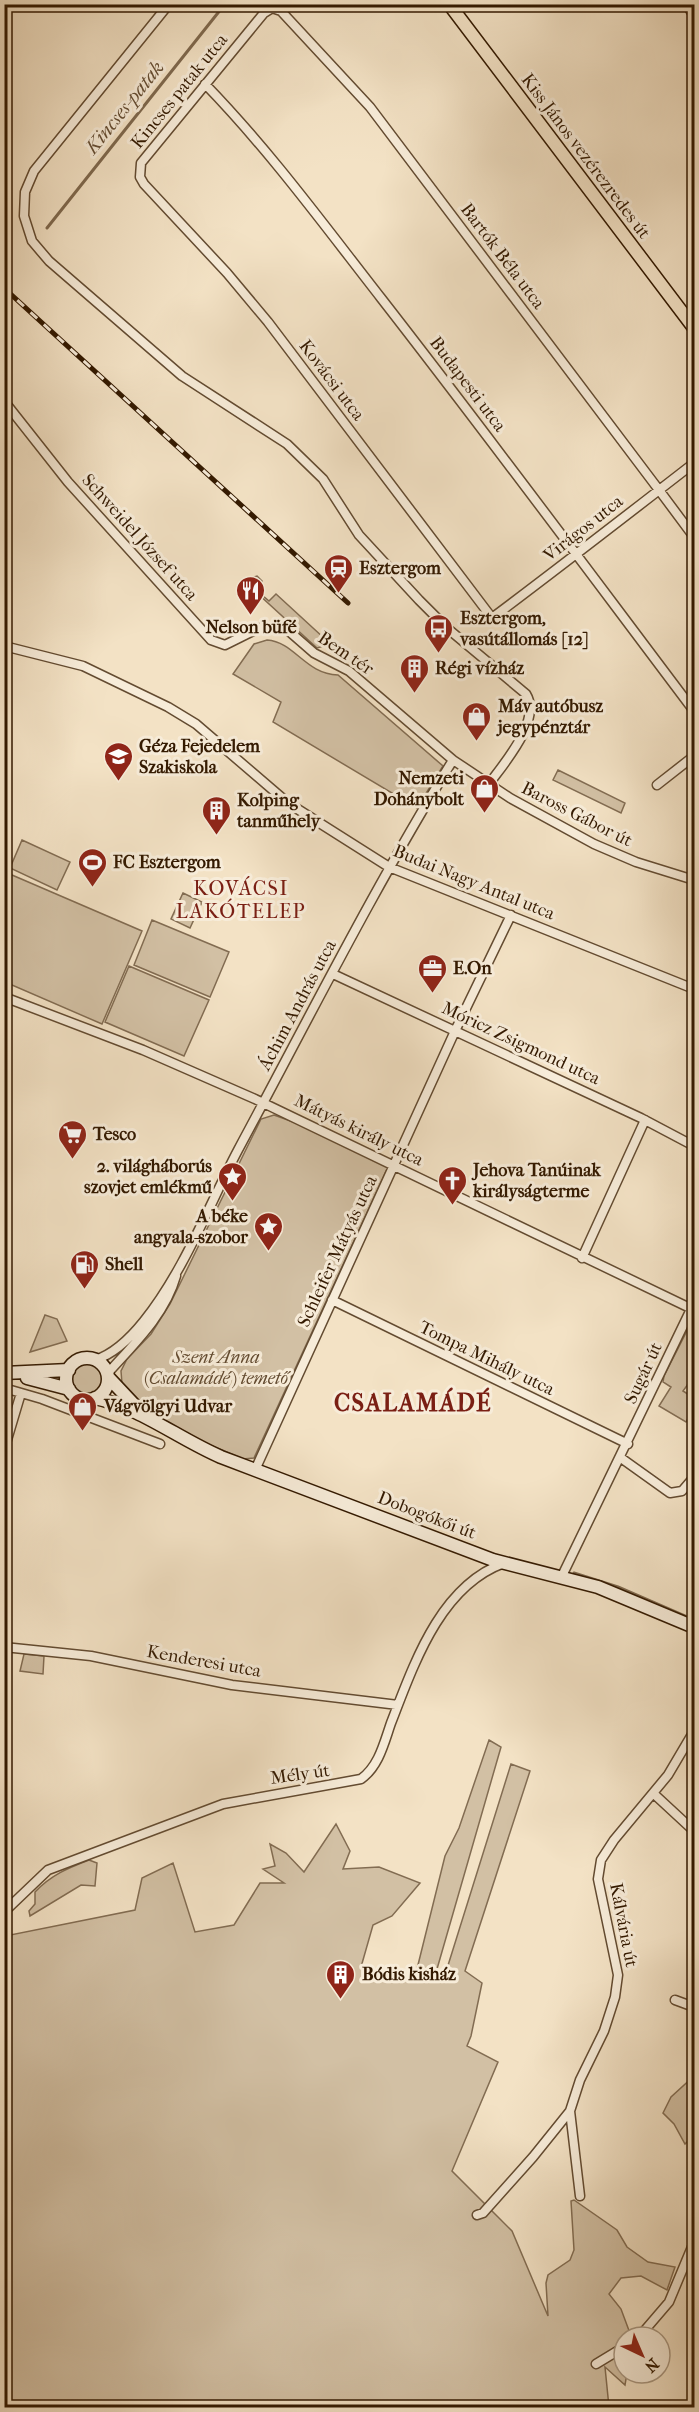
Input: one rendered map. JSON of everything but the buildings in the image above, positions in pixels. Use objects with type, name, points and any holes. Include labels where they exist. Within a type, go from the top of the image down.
[{"type":"main road","name":"Kiss János vezérezredes út","points":[[449,4],[694,328]]},
{"type":"main road","points":[[10,1374],[69,1389],[80,1398],[95,1398],[105,1388],[107,1376],[103,1366],[94,1360],[80,1360],[69,1370],[66,1381],[69,1389]]},
{"type":"main road","points":[[10,1374],[69,1370]]},
{"type":"main road","name":"Dobogókői út","points":[[107,1376],[151,1421]]},
{"type":"main road","name":"Dobogókői út","points":[[95,1398],[120,1404],[194,1446],[255,1470],[504,1563],[598,1587],[694,1627]]},
{"type":"street","points":[[169,4],[34,171],[24,199],[28,233],[54,266],[182,376],[287,444],[323,479],[359,535],[426,608],[526,694],[532,709],[529,723],[489,784]]},
{"type":"street","points":[[686,4],[694,16]]},
{"type":"street","name":"Kincses patak utca","points":[[139,170],[146,157],[205,84],[264,13],[272,8]]},
{"type":"street","name":"Bartók Béla utca","points":[[272,8],[284,13],[370,107],[694,537]]},
{"type":"street","name":"Budapesti utca","points":[[205,84],[250,130],[434,366],[694,711]]},
{"type":"street","name":"Kovácsi utca","points":[[139,170],[144,184],[227,273],[267,322],[492,618]]},
{"type":"street","name":"Schweidel József utca","points":[[4,401],[68,482],[211,640],[225,645],[260,628],[274,625]]},
{"type":"street","name":"Virágos utca","points":[[492,618],[694,463]]},
{"type":"street","name":"Bem tér","points":[[274,625],[283,626],[314,653],[349,671],[453,760]]},
{"type":"street","name":"Budai Nagy Antal utca","points":[[4,646],[83,666],[168,707],[196,724],[288,803],[390,867],[694,989]]},
{"type":"street","points":[[657,785],[694,756]]},
{"type":"street","name":"Baross Gábor út","points":[[453,760],[532,811],[594,844],[636,862],[694,880]]},
{"type":"street","name":"Áchim András utca","points":[[107,1376],[162,1308],[177,1270],[264,1103],[390,867],[453,760]]},
{"type":"street","name":"Schleifer Mátyás utca","points":[[255,1470],[455,1030],[511,915]]},
{"type":"street","name":"Móricz Zsigmond utca","points":[[333,974],[645,1120],[694,1146]]},
{"type":"street","name":"Mátyás király utca","points":[[4,998],[143,1050],[264,1103],[582,1258],[693,1306]]},
{"type":"street","points":[[582,1258],[645,1120]]},
{"type":"street","name":"Áchim András utca","points":[[94,1360],[113,1350],[138,1327],[177,1270]]},
{"type":"street","name":"Tompa Mihály utca","points":[[333,1300],[628,1444]]},
{"type":"street","name":"Sugár út","points":[[561,1578],[693,1306]]},
{"type":"street","points":[[4,1388],[160,1444]]},
{"type":"street","points":[[4,1450],[21,1393]]},
{"type":"street","points":[[621,1458],[670,1493],[682,1491],[694,1477]]},
{"type":"street","name":"Mély út","points":[[4,1912],[48,1870],[223,1804],[361,1779],[376,1763],[398,1705],[444,1610],[472,1578],[504,1563]]},
{"type":"street","name":"Kenderesi utca","points":[[4,1647],[91,1656],[232,1684],[398,1705]]},
{"type":"street","name":"Kálvária út","points":[[480,2214],[534,2157],[570,2111],[580,2080],[604,2031],[615,1997],[618,1975],[600,1893],[599,1867],[604,1853],[654,1794],[694,1731]]},
{"type":"street","points":[[654,1794],[694,1831]]},
{"type":"street","points":[[675,2000],[694,2007]]},
{"type":"street","name":"Kálvária út","points":[[570,2111],[580,2196]]},
{"type":"street","points":[[649,2325],[669,2302],[694,2242]]},
{"type":"street","points":[[596,2364],[612,2354]]},
{"type":"green space","points":[[257,576],[262,581],[255,589],[269,601],[276,594],[325,639],[324,646],[317,648],[256,592],[251,578]]},
{"type":"green space","points":[[267,640],[285,646],[317,669],[338,675],[443,766],[417,808],[273,722],[281,702],[233,674],[254,644]]},
{"type":"green space","points":[[558,770],[625,803],[621,813],[553,780]]},
{"type":"green space","points":[[22,840],[70,862],[57,890],[10,868]]},
{"type":"green space","points":[[5,872],[142,931],[102,1024],[5,982]]},
{"type":"green space","points":[[183,893],[202,902],[190,928],[171,919]]},
{"type":"green space","points":[[152,920],[229,952],[210,997],[134,965]]},
{"type":"green space","points":[[129,966],[209,1000],[184,1056],[105,1022]]},
{"type":"green space","name":"Szent Anna (Csalamádé) temető","points":[[274,1115],[299,1124],[388,1167],[254,1458],[243,1459],[203,1442],[143,1409],[122,1384],[121,1371],[127,1359],[151,1334],[170,1304],[261,1119]]},
{"type":"green space","points":[[45,1315],[57,1319],[67,1341],[30,1352]]},
{"type":"green space","points":[[694,1317],[694,1366],[683,1391],[694,1398],[694,1407],[686,1422],[659,1406],[671,1387],[663,1382],[664,1376]]},
{"type":"green space","points":[[87,1362],[99,1367],[104,1379],[99,1391],[87,1396],[75,1391],[70,1379],[75,1367]]},
{"type":"green space","points":[[24,1654],[44,1656],[43,1674],[20,1671]]},
{"type":"green space","points":[[489,1740],[501,1747],[437,1969],[445,1975],[511,1764],[530,1771],[465,1971],[482,1983],[467,2046],[498,2062],[452,2171],[512,2231],[548,2316],[546,2283],[548,2275],[570,2260],[574,2250],[571,2201],[574,2200],[617,2230],[627,2247],[648,2262],[675,2267],[667,2290],[641,2276],[621,2278],[609,2294],[621,2309],[627,2325],[612,2325],[612,2373],[605,2367],[609,2407],[5,2407],[5,1936],[135,1910],[142,1878],[173,1863],[195,1932],[234,1925],[260,1883],[284,1883],[263,1869],[275,1866],[270,1844],[286,1853],[304,1872],[336,1824],[350,1851],[343,1869],[379,1867],[420,1883],[392,1916],[373,1925],[361,1967],[414,1981],[445,1856],[459,1828]]},
{"type":"green space","points":[[89,1860],[97,1863],[95,1886],[81,1885],[30,1916],[29,1911],[35,1904],[35,1892],[41,1886],[60,1873]]},
{"type":"green space","points":[[694,2076],[694,2135],[685,2144],[674,2124],[663,2113],[671,2097]]},
{"type":"waterway","name":"Kincses-patak","points":[[47,228],[225,4]]},
{"type":"waterway","points":[[574,1573],[618,1587],[694,1620]]},
{"type":"railway","points":[[4,288],[348,603]]},
{"type":"place","name":"Esztergom","points":[[338,594]]},
{"type":"place","name":"Nelson büfé","points":[[251,616]]},
{"type":"place","name":"Esztergom, vasútállomás [12]","points":[[439,654]]},
{"type":"place","name":"Régi vízház","points":[[414,694]]},
{"type":"place","name":"Máv autóbusz jegypénztár","points":[[477,742]]},
{"type":"place","name":"Géza Fejedelem Szakiskola","points":[[118,782]]},
{"type":"place","name":"Nemzeti Dohánybolt","points":[[485,814]]},
{"type":"place","name":"Kolping tanműhely","points":[[216,836]]},
{"type":"place","name":"FC Esztergom","points":[[92,888]]},
{"type":"place","name":"E.On","points":[[432,994]]},
{"type":"place","name":"Tesco","points":[[72,1160]]},
{"type":"place","name":"2. világháborús szovjet emlékmű","points":[[233,1202]]},
{"type":"place","name":"Jehova Tanúinak királyságterme","points":[[452,1206]]},
{"type":"place","name":"A béke angyala-szobor","points":[[269,1252]]},
{"type":"place","name":"Shell","points":[[84,1290]]},
{"type":"place","name":"Vágvölgyi Udvar","points":[[83,1432]]},
{"type":"place","name":"Bódis kisház","points":[[341,2000]]},
{"type":"district","name":"KOVÁCSI LAKÓTELEP","points":[[241,900]]},
{"type":"district","name":"CSALAMÁDÉ","points":[[413,1403]]}]
